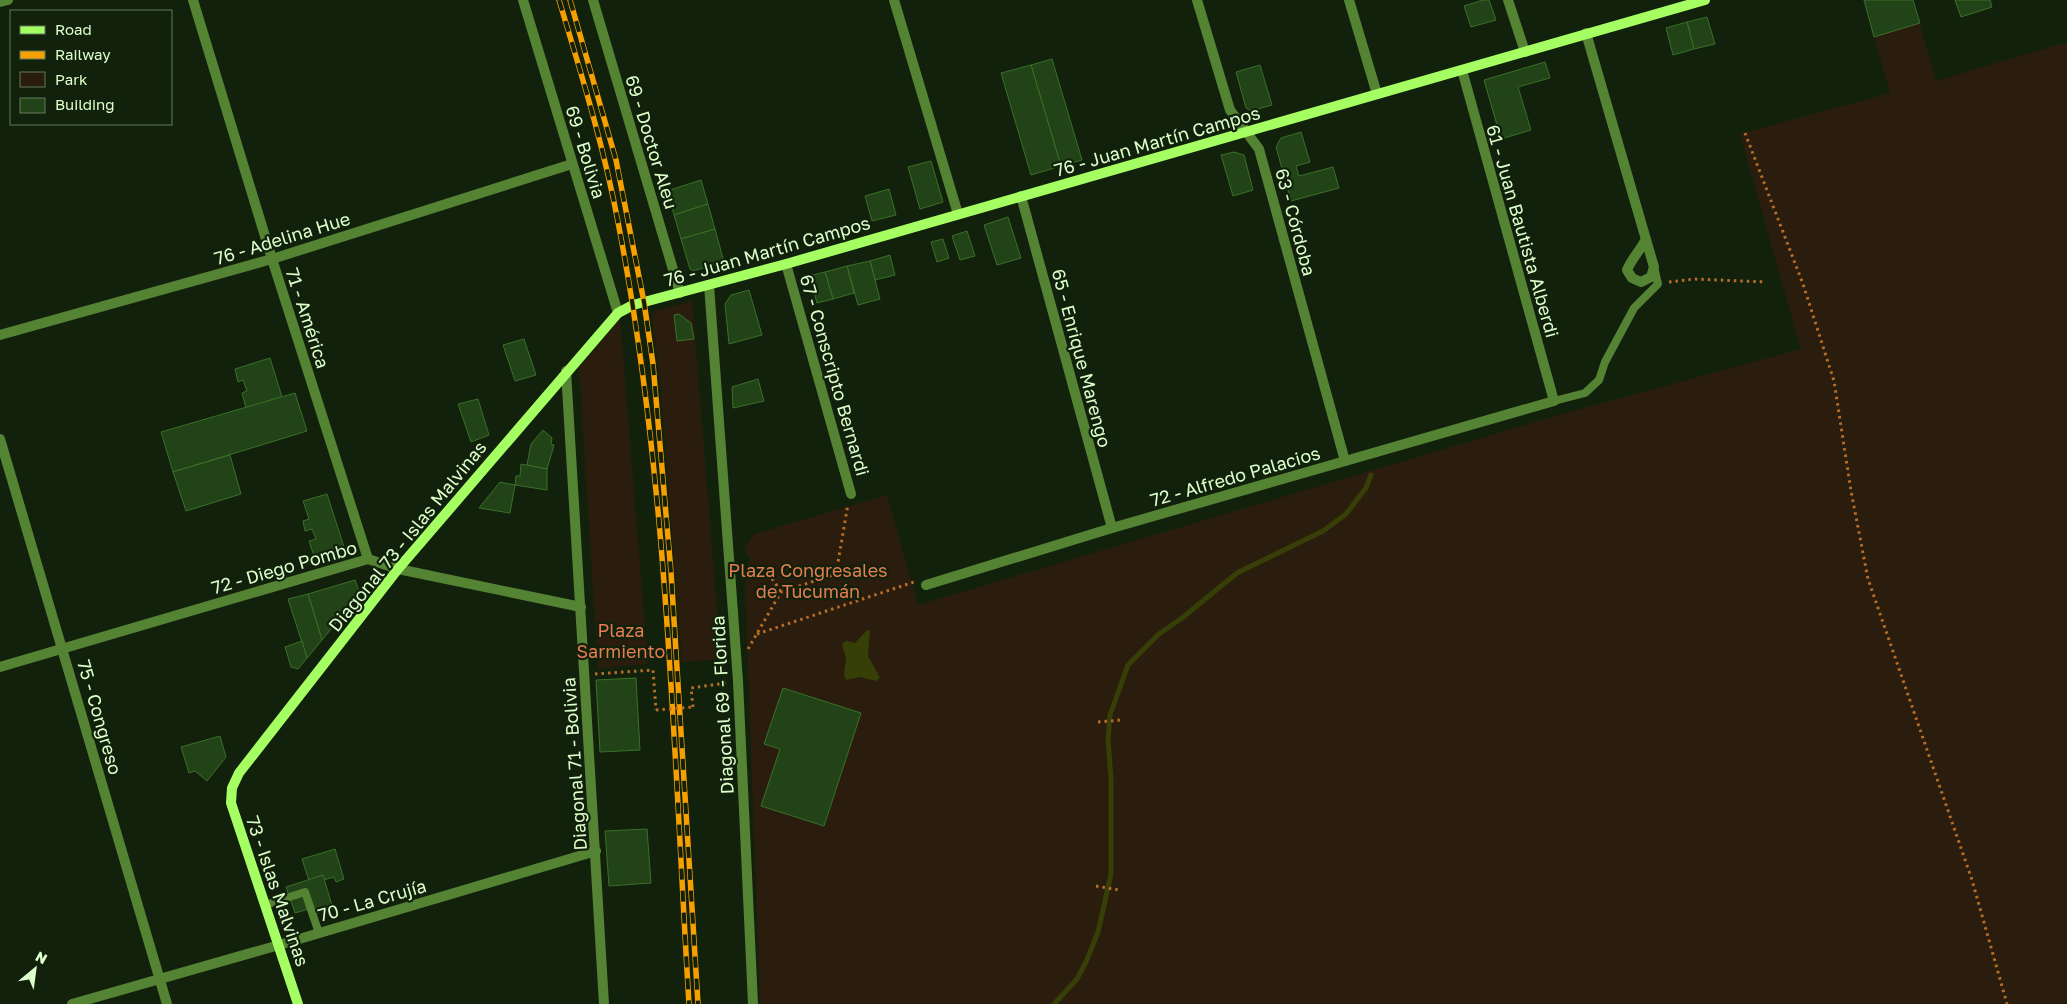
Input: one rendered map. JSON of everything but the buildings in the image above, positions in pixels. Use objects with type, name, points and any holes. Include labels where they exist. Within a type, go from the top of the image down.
[{"type":"main road","name":"76 - Juan Martín Campos","points":[[618,313],[633,305],[786,264],[1705,0]]},
{"type":"main road","name":"Diagonal 73 - Islas Malvinas","points":[[232,788],[239,773],[398,569],[566,371],[618,313]]},
{"type":"main road","name":"73 - Islas Malvinas","points":[[232,788],[230,802],[298,1004]]},
{"type":"street","points":[[0,2],[8,0]]},
{"type":"street","name":"71 - América","points":[[194,0],[272,259],[368,559]]},
{"type":"street","name":"69 - Bolivia","points":[[522,0],[618,313]]},
{"type":"street","name":"69 - Doctor Aleu","points":[[593,0],[680,293]]},
{"type":"street","points":[[894,0],[958,214]]},
{"type":"street","name":"63 - Córdoba","points":[[1197,0],[1230,110],[1259,149],[1346,461]]},
{"type":"street","points":[[1349,0],[1377,94]]},
{"type":"street","points":[[1508,0],[1524,52]]},
{"type":"street","points":[[1586,33],[1646,239],[1654,267],[1650,277],[1641,282],[1632,278],[1627,270],[1631,260],[1640,253],[1646,239]]},
{"type":"street","name":"61 - Juan Bautista Alberdi","points":[[1462,70],[1554,401]]},
{"type":"street","name":"76 - Adelina Hue","points":[[0,335],[272,259],[572,164]]},
{"type":"street","name":"65 - Enrique Marengo","points":[[1021,196],[1112,528]]},
{"type":"street","name":"67 - Conscripto Bernardi","points":[[786,264],[851,494]]},
{"type":"street","name":"Diagonal 69 - Florida","points":[[709,284],[738,681],[753,1004]]},
{"type":"street","name":"Diagonal 71 - Bolivia","points":[[566,371],[604,1004]]},
{"type":"street","name":"72 - Alfredo Palacios","points":[[926,585],[1112,528],[1554,401]]},
{"type":"street","name":"75 - Congreso","points":[[0,439],[167,1004]]},
{"type":"street","name":"72 - Diego Pombo","points":[[0,667],[368,559],[398,569],[581,607]]},
{"type":"street","name":"70 - La Crujía","points":[[72,1004],[596,851]]},
{"type":"lane","points":[[1554,401],[1585,393],[1600,380],[1605,362],[1634,308],[1658,284],[1654,267]]},
{"type":"lane","points":[[265,905],[306,892],[320,933]]},
{"type":"path","points":[[1745,133],[1803,284],[1834,381],[1851,491],[1868,579],[1972,880],[2007,1004]]},
{"type":"path","points":[[1658,284],[1694,279],[1766,282]]},
{"type":"path","points":[[851,494],[846,507],[836,574],[781,592],[756,635],[911,582],[926,585]]},
{"type":"path","points":[[729,566],[748,567],[771,577],[781,592]]},
{"type":"path","points":[[584,675],[653,670],[656,710],[692,707],[691,688],[712,685]]},
{"type":"path","points":[[1098,722],[1121,720]]},
{"type":"path","points":[[1096,886],[1119,890]]},
{"type":"green space","name":"Plaza Congresales de Tucumán","points":[[1864,0],[1913,0],[1936,81],[2067,42],[2067,1004],[760,1004],[745,579],[750,559],[744,549],[754,534],[887,495],[918,605],[1569,412],[1801,349],[1740,134],[1890,93]]},
{"type":"green space","points":[[692,301],[721,659],[682,662],[660,382],[652,312]]},
{"type":"green space","name":"Plaza Sarmiento","points":[[620,319],[648,664],[598,668],[579,368]]},
{"type":"shaded area","points":[[867,630],[870,631],[868,656],[880,678],[876,681],[860,677],[846,680],[844,676],[846,658],[842,644],[846,641],[855,643]]},
{"type":"waterway","points":[[1054,1004],[1077,979],[1086,962],[1098,932],[1111,874],[1111,778],[1108,740],[1110,715],[1128,665],[1159,634],[1182,618],[1237,573],[1323,531],[1346,514],[1366,488],[1371,475]]},
{"type":"railway","points":[[559,0],[592,110],[618,222],[635,319],[648,416],[658,514],[673,710],[689,1004]]},
{"type":"railway","points":[[570,0],[616,160],[644,302],[653,364],[671,572],[698,1004]]}]
